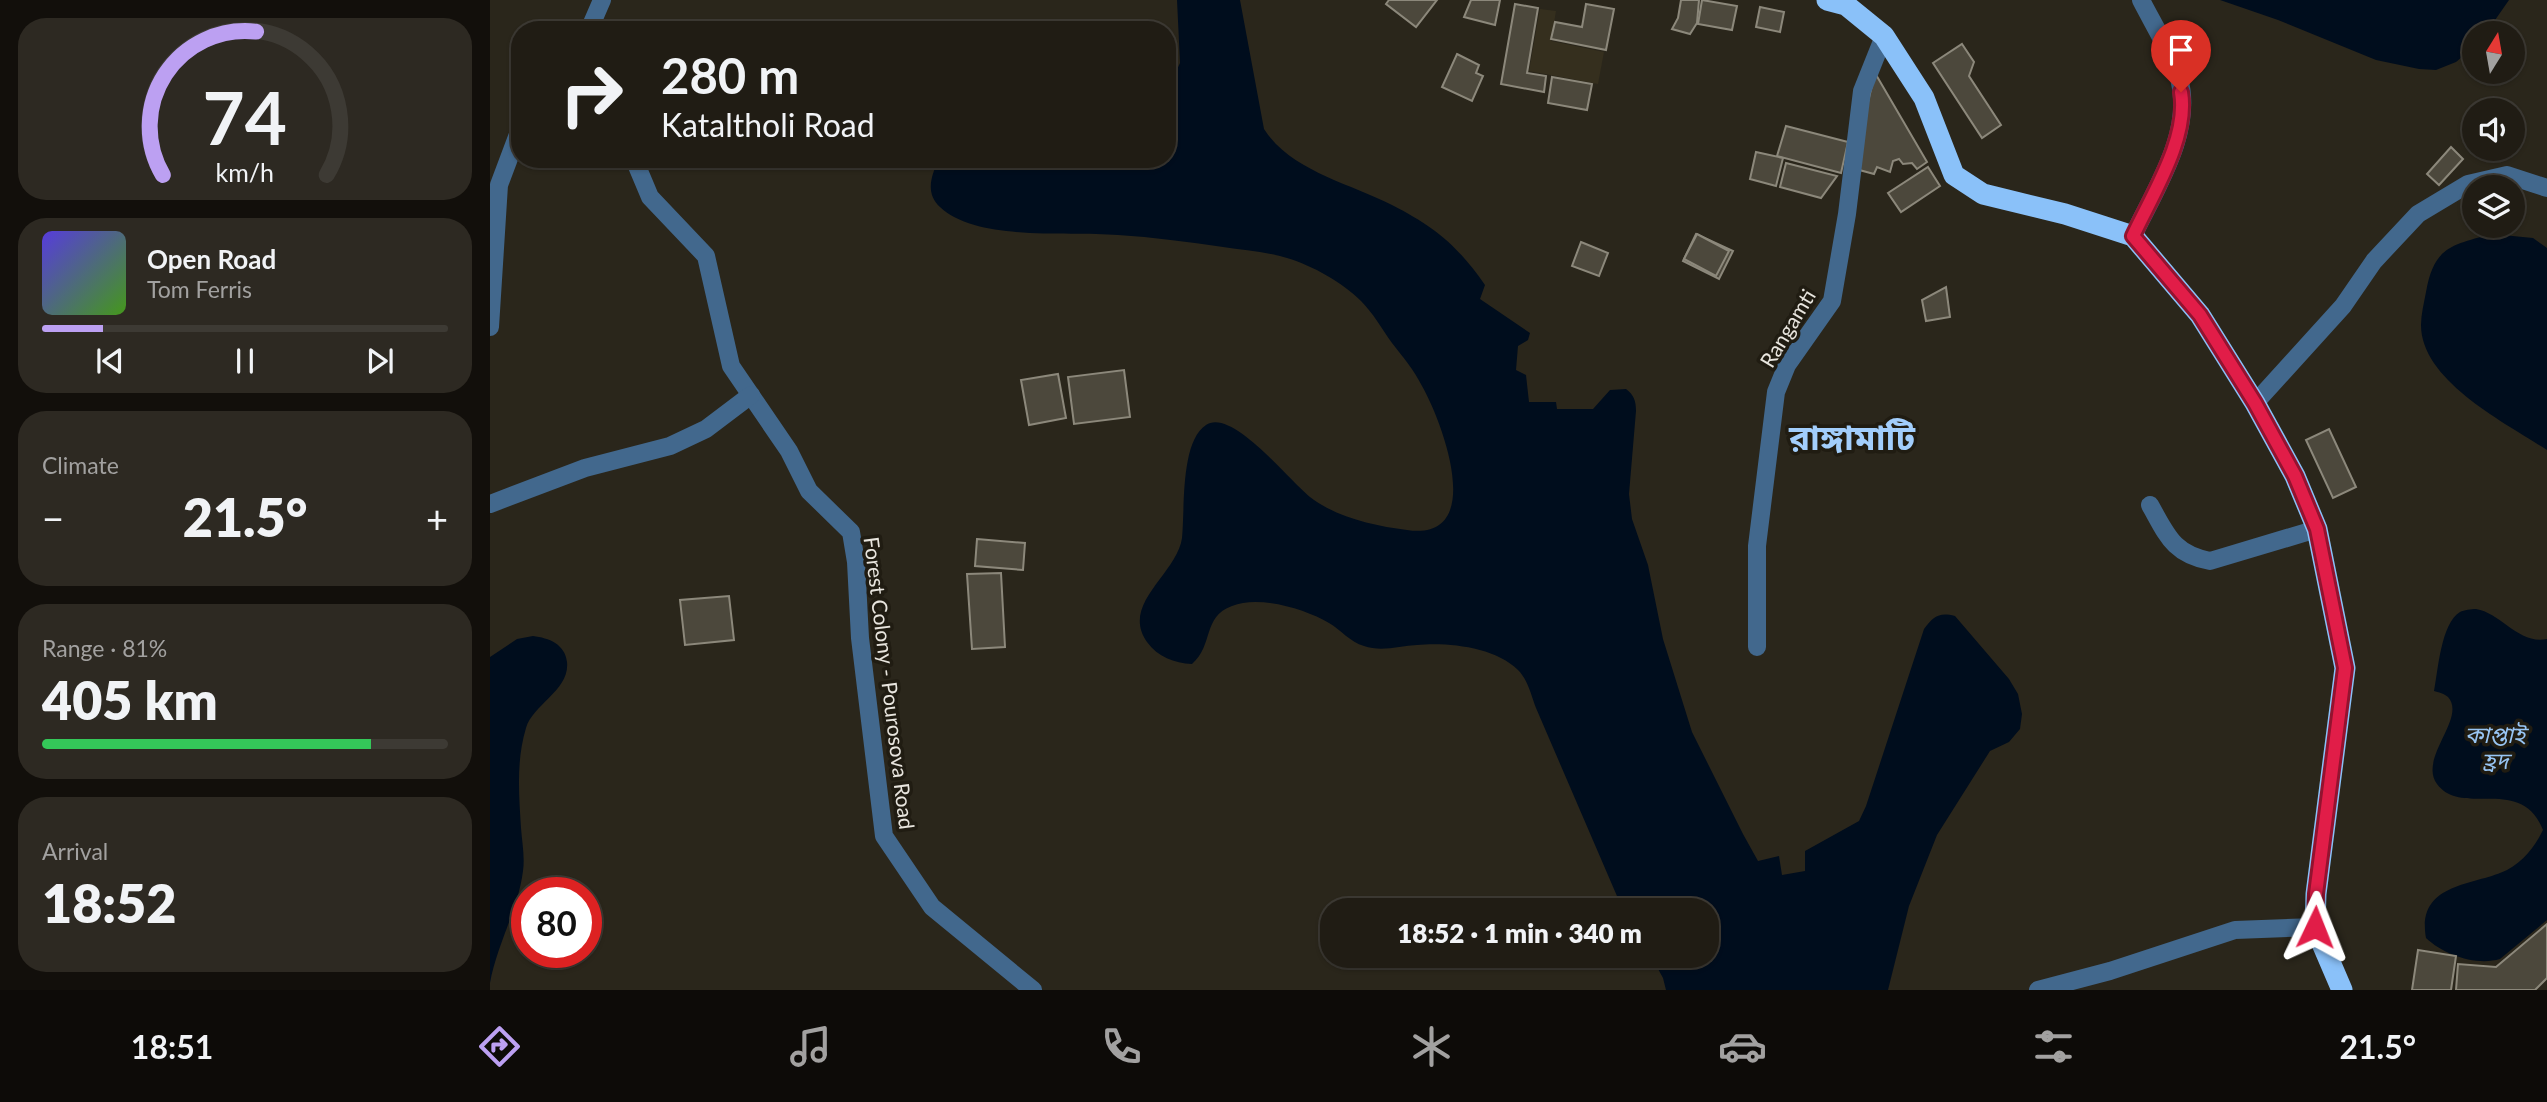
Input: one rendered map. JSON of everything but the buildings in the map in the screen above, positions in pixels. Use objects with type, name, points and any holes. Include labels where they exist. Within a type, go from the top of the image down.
[{"type":"highway","points":[[1827,0],[1846,5],[1884,36],[1924,99],[1954,175],[1983,194],[2065,214],[2133,236],[2200,315],[2255,403],[2295,476],[2317,529],[2345,668],[2316,894],[2315,927],[2342,990]]},
{"type":"street","points":[[593,21],[602,0]]},
{"type":"street","points":[[2133,236],[2175,145],[2184,107],[2179,77],[2141,0]]},
{"type":"street","name":"Rangamti","points":[[1757,647],[1757,546],[1776,391],[1787,365],[1832,301],[1847,214],[1862,91],[1884,36]]},
{"type":"street","points":[[490,327],[499,185],[511,153]]},
{"type":"street","name":"Forest Colony - Pourosova Road","points":[[638,168],[650,197],[706,256],[731,366],[789,451],[809,491],[851,532],[856,562],[860,638],[884,836],[932,907],[1033,990]]},
{"type":"street","points":[[2255,403],[2343,306],[2374,261],[2418,214],[2468,184],[2507,175],[2547,187]]},
{"type":"street","points":[[490,505],[585,468],[670,446],[706,429],[751,395]]},
{"type":"street","points":[[2150,505],[2171,543],[2191,558],[2210,561],[2317,529]]},
{"type":"street","points":[[2038,990],[2110,971],[2235,930],[2315,927]]},
{"type":"shaded area","points":[[1540,9],[1556,11],[1551,41],[1604,52],[1598,84],[1529,71]]},
{"type":"water","points":[[1177,0],[1240,0],[1264,129],[1275,143],[1305,166],[1407,213],[1455,248],[1485,285],[1480,299],[1530,333],[1528,340],[1518,346],[1516,370],[1526,375],[1529,402],[1556,402],[1557,409],[1593,409],[1610,390],[1626,389],[1633,396],[1636,411],[1629,494],[1632,519],[1648,565],[1663,639],[1692,732],[1758,861],[1779,856],[1782,875],[1805,871],[1805,851],[1859,821],[1924,629],[1934,618],[1941,615],[1955,616],[2009,679],[2018,694],[2022,714],[2020,729],[2009,742],[1990,751],[1937,835],[1909,906],[1888,990],[1666,990],[1658,968],[1719,968],[1719,898],[1618,898],[1527,683],[1518,670],[1497,656],[1471,648],[1443,644],[1370,648],[1354,642],[1329,623],[1308,613],[1282,605],[1255,602],[1232,606],[1216,617],[1199,657],[1192,664],[1167,658],[1156,652],[1147,642],[1141,628],[1140,615],[1145,602],[1178,551],[1182,538],[1188,461],[1198,434],[1206,425],[1217,422],[1231,427],[1262,450],[1314,500],[1335,512],[1358,520],[1407,530],[1432,529],[1446,517],[1453,499],[1447,450],[1419,380],[1365,306],[1327,275],[1287,258],[1247,250],[1131,236],[1025,233],[977,226],[956,218],[935,202],[931,184],[936,168],[1176,168],[1176,72],[1180,63]]},
{"type":"water","points":[[2220,0],[2509,0],[2494,21],[2462,21],[2462,57],[2436,70],[2376,60],[2278,20]]},
{"type":"water","points":[[2525,237],[2533,238],[2547,248],[2547,450],[2489,413],[2450,382],[2435,364],[2425,345],[2421,317],[2429,277],[2447,250],[2477,238]]},
{"type":"water","name":"কাপ্তাই হ্রদ","points":[[2476,609],[2494,616],[2528,637],[2547,639],[2547,920],[2500,959],[2491,961],[2461,958],[2433,944],[2426,938],[2425,920],[2430,906],[2439,896],[2451,889],[2507,870],[2519,862],[2543,830],[2533,813],[2521,804],[2506,800],[2461,798],[2448,793],[2437,784],[2433,774],[2433,762],[2452,716],[2448,697],[2434,691],[2441,648],[2448,626],[2454,618],[2462,611]]},
{"type":"water","points":[[533,636],[550,640],[560,646],[567,662],[563,681],[530,719],[523,740],[519,778],[523,871],[522,877],[511,877],[511,916],[490,983],[490,657],[517,639]]},
{"type":"district","name":"রাঙ্গামাটি","points":[[1852,436]]},
{"type":"route","points":[[2181,92],[2184,107],[2175,145],[2133,236],[2200,315],[2255,403],[2295,476],[2317,529],[2345,668],[2316,894],[2315,927]]}]
